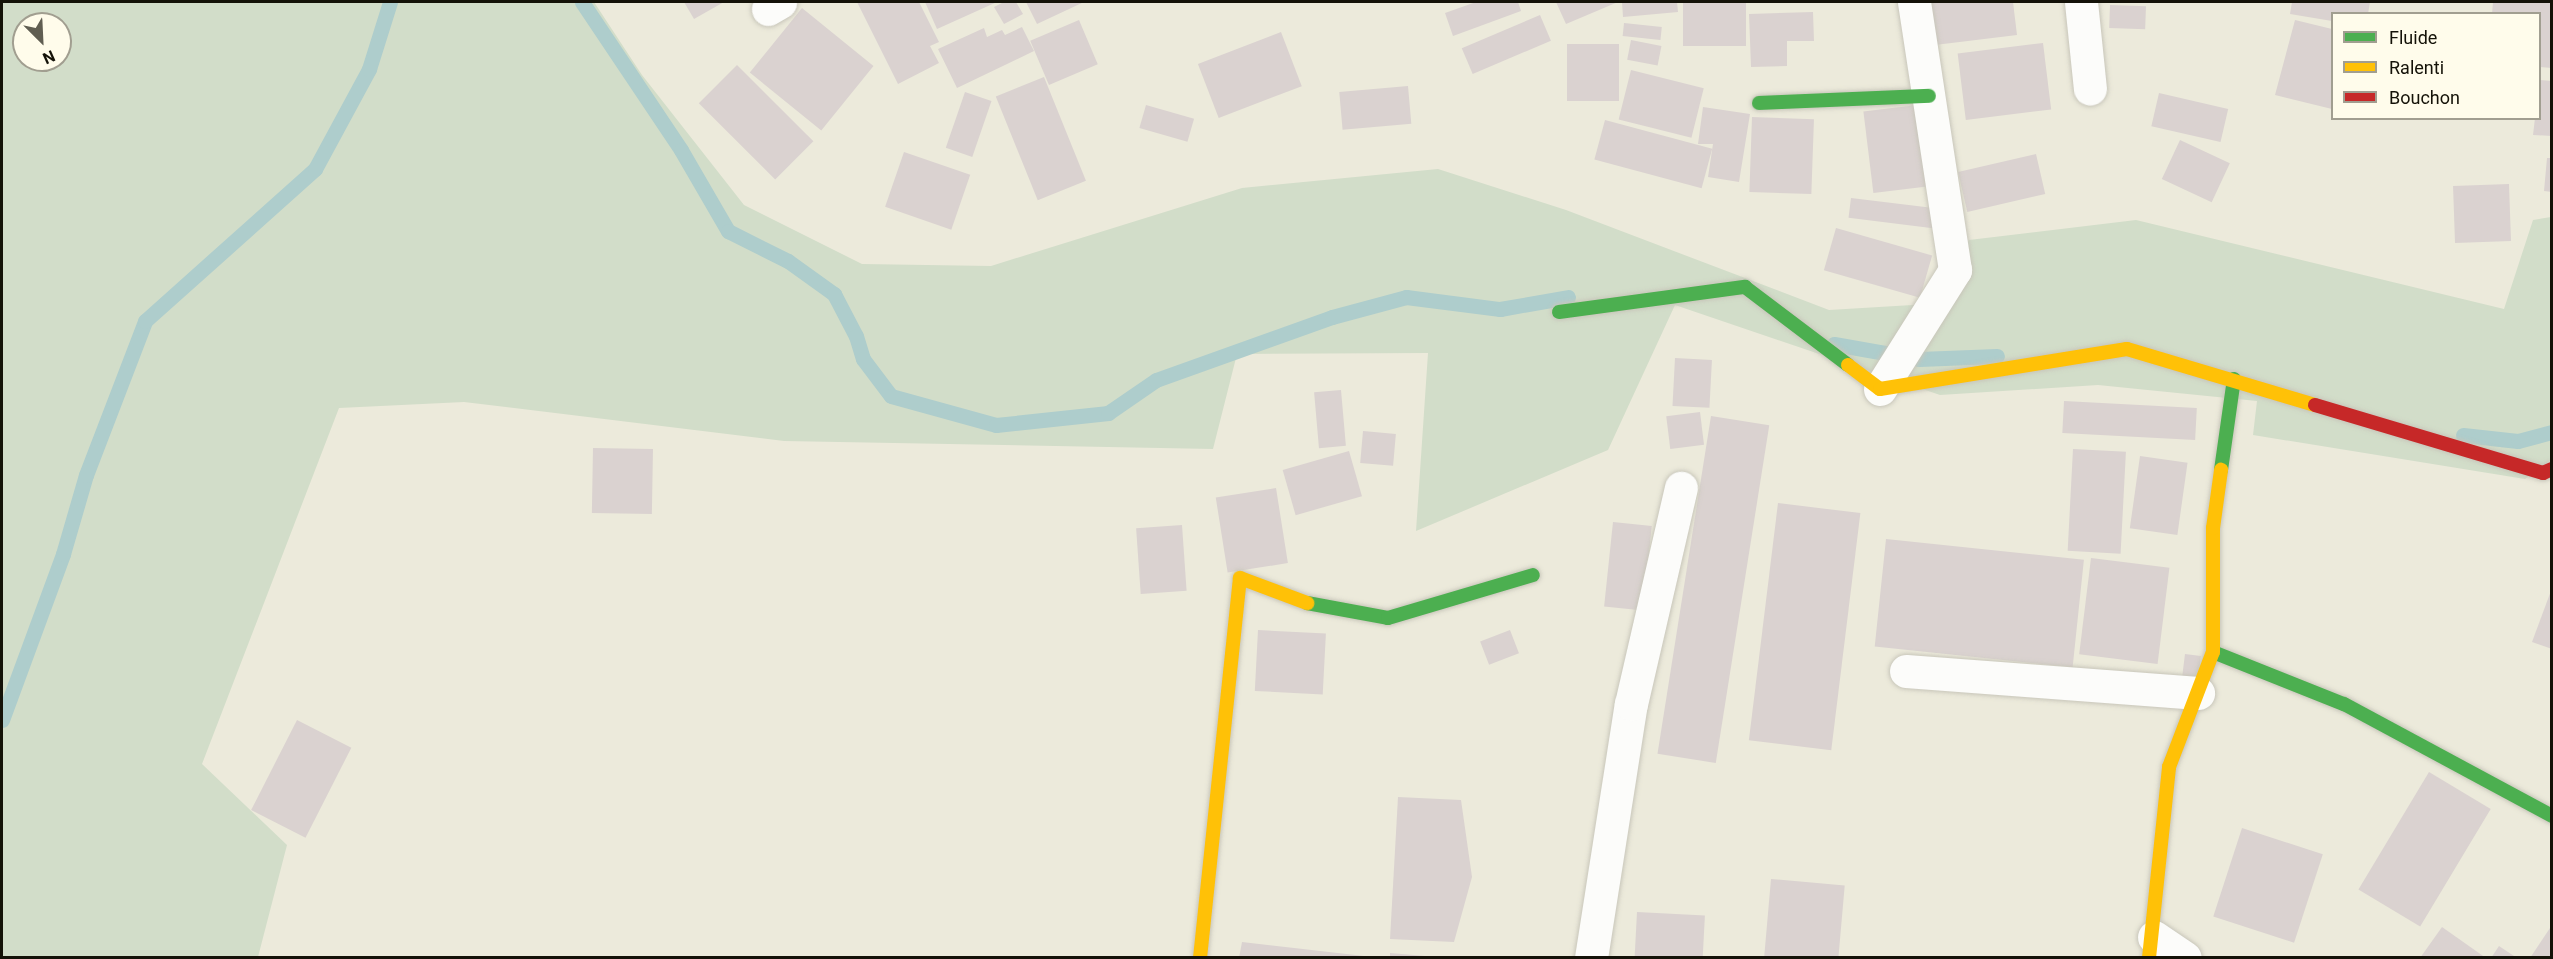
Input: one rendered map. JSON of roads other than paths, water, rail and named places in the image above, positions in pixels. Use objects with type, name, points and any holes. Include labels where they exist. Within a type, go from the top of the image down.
[{"type":"street","points":[[1880,389],[1955,270],[1914,2]]},
{"type":"street","points":[[2081,2],[2090,89]]},
{"type":"street","points":[[1759,103],[1929,96]]},
{"type":"street","points":[[1558,312],[1745,286],[1880,389],[2127,349],[2234,378],[2543,473],[2552,469]]},
{"type":"street","points":[[2185,957],[2152,947],[2169,767],[2213,652],[2213,528],[2234,378]]},
{"type":"street","points":[[1591,957],[1631,704],[1681,488]]},
{"type":"street","points":[[1200,957],[1240,578],[1301,602],[1388,618],[1533,575]]},
{"type":"street","points":[[2213,652],[2344,704],[2552,816]]},
{"type":"street","points":[[1906,671],[2198,693]]},
{"type":"waterway","points":[[2,720],[63,554],[86,475],[145,321],[315,169],[369,69],[390,2]]},
{"type":"waterway","points":[[582,2],[681,150],[728,231],[788,261],[834,294],[856,336],[863,359],[891,396],[996,425],[1108,413],[1156,380],[1332,317],[1406,297],[1500,309],[1568,297]]},
{"type":"waterway","points":[[1834,344],[1919,359],[1997,356]]},
{"type":"waterway","points":[[2463,435],[2518,441],[2552,432]]}]
